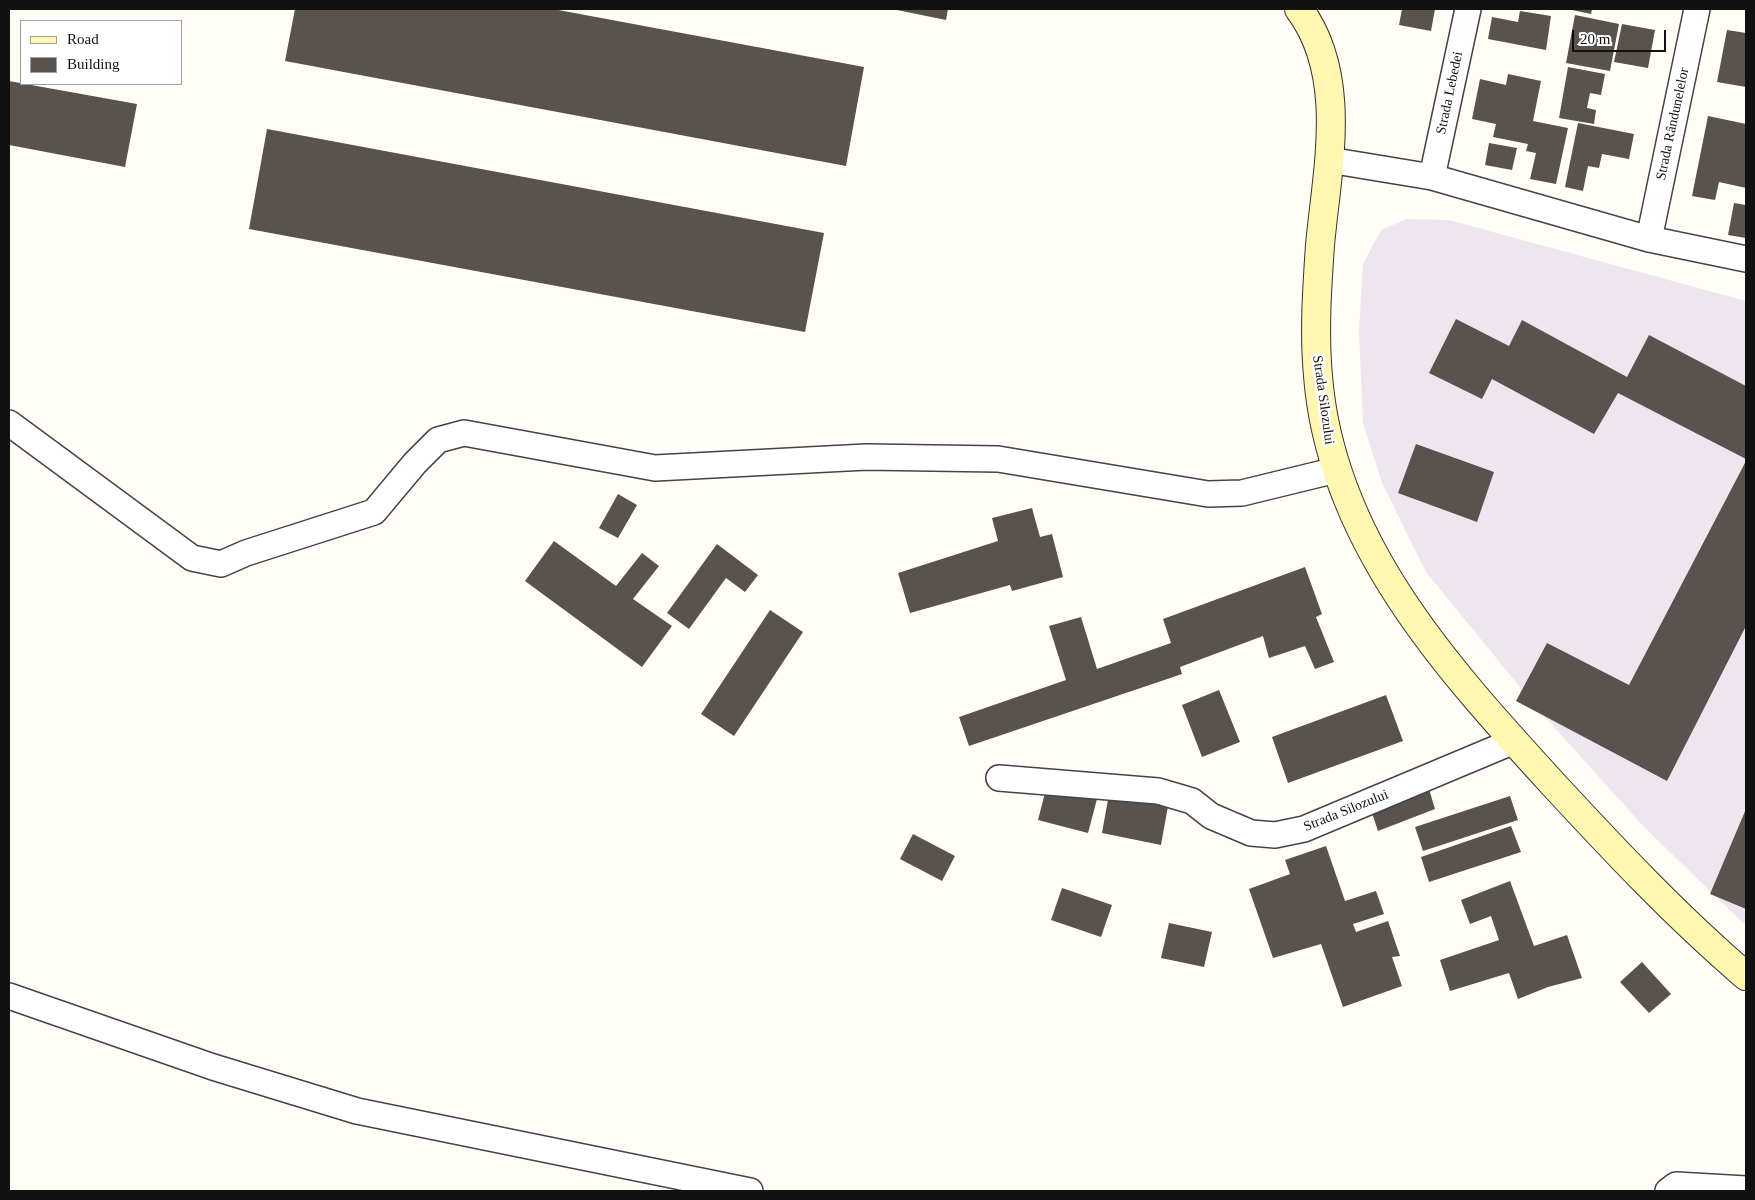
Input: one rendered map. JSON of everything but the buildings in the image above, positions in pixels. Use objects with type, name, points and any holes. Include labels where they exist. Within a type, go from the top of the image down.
[{"type":"main road","name":"Strada Silozului","points":[[1300,9],[1310,23],[1324,60],[1330,92],[1329,160],[1315,324],[1318,378],[1324,425],[1349,509],[1412,615],[1442,657],[1514,742],[1620,857],[1718,952],[1746,976]]},
{"type":"street","name":"Strada Lebedei","points":[[1432,177],[1468,9]]},
{"type":"street","name":"Strada Rândunelelor","points":[[1650,239],[1697,9]]},
{"type":"street","points":[[1329,160],[1432,177],[1650,239],[1746,259]]},
{"type":"street","points":[[9,423],[192,558],[221,564],[246,553],[374,512],[415,463],[438,440],[464,433],[655,468],[866,456],[998,460],[1208,494],[1242,493],[1336,470]]},
{"type":"street","name":"Strada Silozului","points":[[998,778],[1158,791],[1192,801],[1211,816],[1251,833],[1275,835],[1304,829],[1514,742]]},
{"type":"street","points":[[9,996],[213,1067],[357,1111],[750,1191]]},
{"type":"street","points":[[1668,1191],[1676,1185],[1746,1189]]},
{"type":"shaded area","points":[[1407,219],[1449,220],[1746,301],[1746,926],[1643,826],[1537,708],[1426,572],[1382,483],[1363,423],[1359,330],[1363,264],[1381,230]]}]
